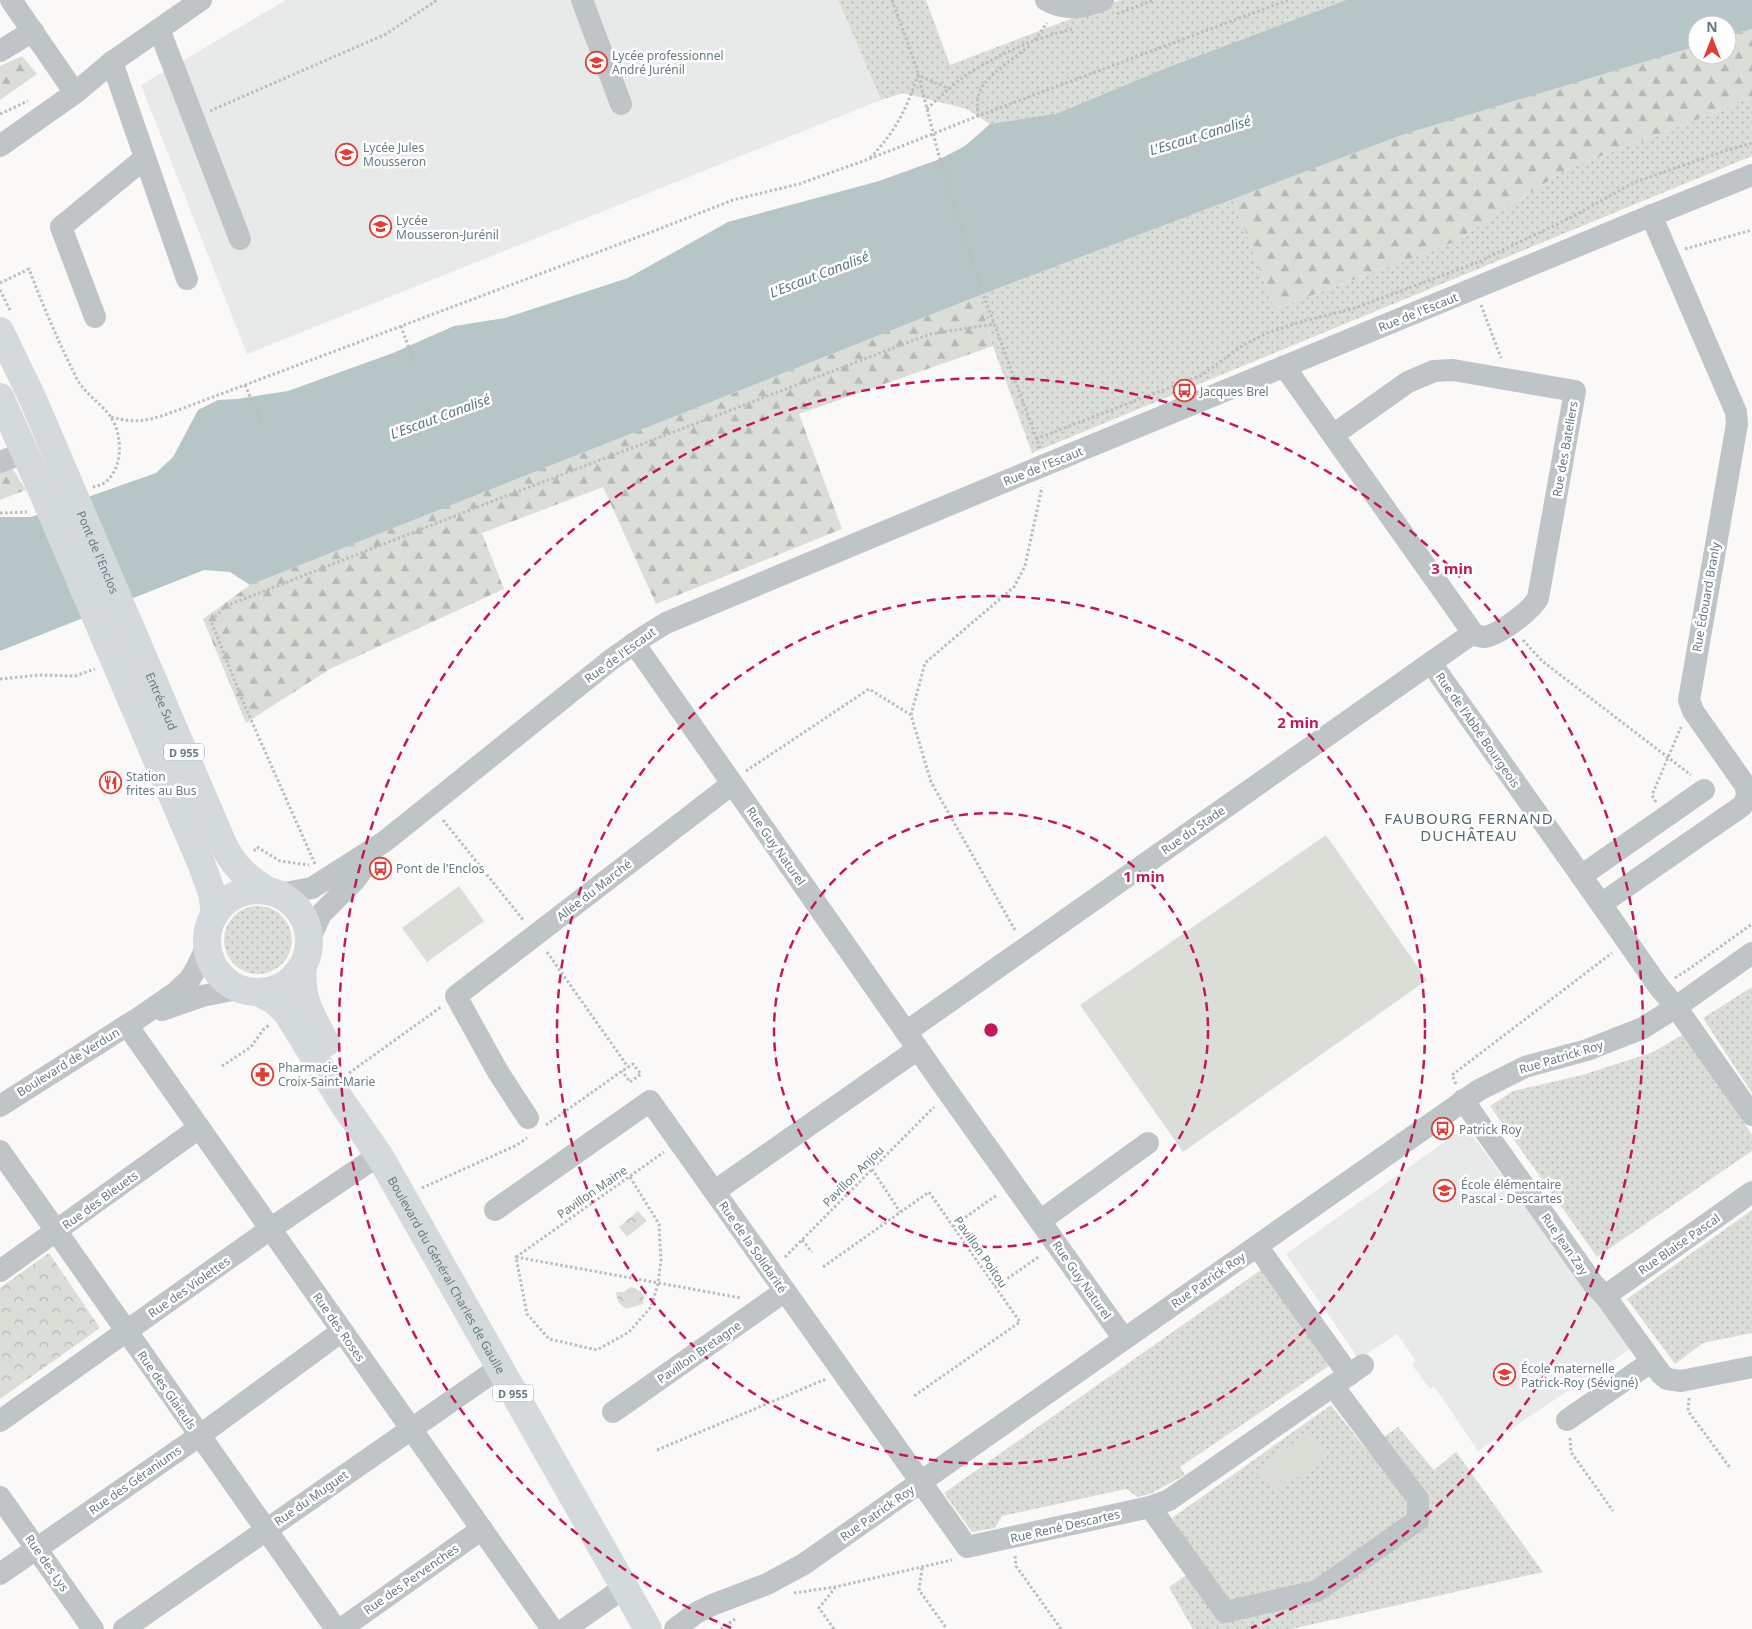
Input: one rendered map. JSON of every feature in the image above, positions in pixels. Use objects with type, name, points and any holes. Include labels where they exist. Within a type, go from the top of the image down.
[{"type":"main road","name":"Pont de l'Enclos","points":[[0,331],[32,397],[134,636]]},
{"type":"main road","name":"D 955","points":[[0,397],[12,457],[37,503],[103,657],[203,868],[212,893],[214,914]]},
{"type":"main road","name":"Entrée Sud","points":[[134,636],[228,854],[243,874],[273,892]]},
{"type":"main road","points":[[252,890],[273,892],[291,901],[300,911],[307,924],[310,938],[309,950],[303,967],[294,979],[282,987],[249,991],[225,980],[214,968],[207,946],[209,926],[214,914],[224,902],[237,894],[252,890]]},
{"type":"main road","name":"Boulevard du Général Charles de Gaulle","points":[[303,967],[302,986],[306,1003],[344,1077],[379,1155],[648,1629]]},
{"type":"main road","name":"Boulevard du Général Charles de Gaulle","points":[[249,991],[275,1001],[287,1013],[342,1102],[379,1155]]},
{"type":"street","points":[[10,0],[72,88]]},
{"type":"street","points":[[0,146],[72,88],[201,0]]},
{"type":"street","points":[[582,0],[621,104]]},
{"type":"street","points":[[1050,2],[1080,7],[1103,0]]},
{"type":"street","points":[[159,29],[240,239]]},
{"type":"street","points":[[0,51],[33,31]]},
{"type":"street","points":[[112,62],[187,279]]},
{"type":"street","points":[[0,132],[40,98],[72,88]]},
{"type":"street","points":[[95,316],[61,226],[145,158]]},
{"type":"street","name":"Rue de l'Escaut","points":[[273,892],[312,888],[384,842],[444,792],[634,643],[679,617],[1284,366],[1752,175]]},
{"type":"street","name":"Rue Édouard Branly","points":[[1651,215],[1735,407],[1744,417],[1689,694],[1690,706]]},
{"type":"street","points":[[1284,366],[1473,633]]},
{"type":"street","name":"Rue des Bateliers","points":[[1333,435],[1408,382],[1434,371],[1453,370],[1574,391],[1538,598],[1531,608],[1488,636],[1482,637],[1473,633]]},
{"type":"street","name":"Rue de l'Abbé Bourgeois","points":[[1473,633],[1431,663],[1659,986],[1676,1007]]},
{"type":"street","name":"Rue Guy Naturel","points":[[634,643],[948,1092],[1124,1339]]},
{"type":"street","name":"Rue du Stade","points":[[912,1040],[1026,948],[1431,663]]},
{"type":"street","points":[[1601,904],[1742,806],[1747,798],[1745,785],[1690,706]]},
{"type":"street","name":"Allée du Marché","points":[[456,996],[732,784]]},
{"type":"street","points":[[1581,876],[1704,790]]},
{"type":"street","name":"Rue de l'Escaut","points":[[310,938],[321,914],[355,880],[384,842]]},
{"type":"street","name":"Boulevard de Verdun","points":[[0,1106],[175,993],[185,984],[197,968],[207,946]]},
{"type":"street","name":"Rue Patrick Roy","points":[[675,1629],[696,1613],[712,1604],[766,1584],[790,1572],[1463,1100],[1513,1072],[1540,1062],[1588,1050],[1643,1028],[1752,953]]},
{"type":"street","name":"Boulevard de Verdun","points":[[132,1022],[187,1001],[249,991]]},
{"type":"street","points":[[456,996],[498,1072],[528,1118]]},
{"type":"street","points":[[1676,1007],[1752,1115]]},
{"type":"street","name":"Rue des Roses","points":[[132,1022],[199,1128],[552,1629]]},
{"type":"street","points":[[715,1191],[912,1040]]},
{"type":"street","name":"Rue Jean Zay","points":[[1463,1100],[1591,1280],[1605,1296],[1651,1362],[1667,1379],[1674,1381],[1691,1380],[1752,1367]]},
{"type":"street","name":"Rue de la Solidarité","points":[[495,1210],[650,1101],[967,1548]]},
{"type":"street","name":"Rue des Bleuets","points":[[0,1271],[199,1128]]},
{"type":"street","points":[[1040,1221],[1148,1143]]},
{"type":"street","name":"Rue des Glaieuls","points":[[0,1151],[336,1629]]},
{"type":"street","name":"Rue des Violettes","points":[[0,1421],[270,1229],[379,1155]]},
{"type":"street","name":"Rue Blaise Pascal","points":[[1605,1296],[1752,1192]]},
{"type":"street","points":[[1150,1507],[1225,1612],[1317,1591],[1418,1520],[1418,1498],[1348,1375],[1257,1246]]},
{"type":"street","name":"Pavillon Bretagne","points":[[613,1412],[785,1291]]},
{"type":"street","name":"Rue des Géraniums","points":[[0,1574],[199,1436],[342,1331]]},
{"type":"street","points":[[1567,1420],[1651,1362]]},
{"type":"street","name":"Rue du Muguet","points":[[124,1629],[265,1529],[499,1368]]},
{"type":"street","name":"Rue René Descartes","points":[[967,1548],[1150,1507],[1178,1496],[1348,1375]]},
{"type":"street","name":"Rue des Lys","points":[[0,1497],[94,1629]]},
{"type":"street","name":"Rue des Pervenches","points":[[341,1629],[482,1529]]},
{"type":"street","points":[[565,1629],[624,1587]]},
{"type":"path","points":[[193,118],[386,34],[437,0]]},
{"type":"path","points":[[892,0],[918,75],[939,156],[994,324],[1036,439],[1202,375],[1242,346],[1267,333],[1368,303],[1476,263],[1570,218],[1635,182],[1752,143]]},
{"type":"path","points":[[0,283],[29,269],[52,326],[81,386],[89,396],[110,416],[127,421],[150,420],[733,200],[799,184],[869,159],[978,116],[1288,0]]},
{"type":"path","points":[[927,109],[966,76],[994,59],[1034,42],[988,79],[981,88],[978,94],[978,116]]},
{"type":"path","points":[[918,75],[950,88]]},
{"type":"path","points":[[869,159],[899,123],[906,110],[918,75]]},
{"type":"path","points":[[0,114],[24,102],[40,98]]},
{"type":"path","points":[[1667,255],[1752,230]]},
{"type":"path","points":[[1475,288],[1509,379]]},
{"type":"path","points":[[257,847],[280,861],[316,866],[244,704],[211,621],[226,606],[502,497],[909,342],[931,334],[994,324]]},
{"type":"path","points":[[401,326],[415,365]]},
{"type":"path","points":[[245,385],[263,426]]},
{"type":"path","points":[[85,490],[104,483],[110,477],[118,461],[119,442],[110,416]]},
{"type":"path","points":[[1026,948],[930,782],[911,715],[925,663],[1014,587],[1026,566],[1047,464]]},
{"type":"path","points":[[0,513],[37,503]]},
{"type":"path","points":[[1509,624],[1542,661],[1668,756]]},
{"type":"path","points":[[0,679],[40,675],[75,676],[103,657]]},
{"type":"path","points":[[732,784],[750,767],[869,689],[911,715]]},
{"type":"path","points":[[1663,819],[1652,795],[1690,706]]},
{"type":"path","points":[[1659,986],[1689,969],[1752,924]]},
{"type":"path","points":[[1463,1100],[1452,1075],[1619,948]]},
{"type":"path","points":[[344,1077],[456,996]]},
{"type":"path","points":[[222,1066],[251,1047],[263,1030],[274,1022]]},
{"type":"path","points":[[622,1058],[628,1068]]},
{"type":"path","points":[[622,1071],[630,1082],[636,1080],[641,1074],[635,1066]]},
{"type":"path","name":"Pavillon Anjou","points":[[771,1272],[948,1092]]},
{"type":"path","name":"Pavillon Maine","points":[[516,1257],[679,1142]]},
{"type":"path","points":[[823,1267],[900,1212],[872,1169]]},
{"type":"path","points":[[630,1176],[659,1224],[661,1260],[658,1284],[651,1307],[629,1332],[598,1350],[549,1339],[527,1314],[516,1257],[658,1284],[742,1298]]},
{"type":"path","points":[[952,1226],[1014,1184]]},
{"type":"path","name":"Pavillon Poitou","points":[[900,1212],[929,1192],[1020,1322],[914,1396]]},
{"type":"path","points":[[802,1240],[812,1252]]},
{"type":"path","points":[[996,1287],[1056,1244]]},
{"type":"path","points":[[657,1450],[842,1372]]},
{"type":"path","points":[[1691,1380],[1688,1411],[1731,1469]]},
{"type":"path","points":[[1567,1420],[1571,1452],[1613,1511]]},
{"type":"path","points":[[1014,1538],[1016,1566],[1061,1629]]},
{"type":"path","points":[[790,1594],[835,1587],[922,1568],[961,1557],[967,1548]]},
{"type":"path","points":[[922,1568],[920,1590],[947,1629]]},
{"type":"path","points":[[834,1629],[819,1608],[835,1587]]},
{"type":"shaded area","name":"Lycée Mousseron-Jurénil","points":[[286,0],[838,0],[881,100],[247,354],[141,85]]},
{"type":"shaded area","name":"École élémentaire Pascal - Descartes","points":[[1466,1127],[1630,1349],[1478,1451],[1434,1386],[1430,1389],[1412,1365],[1416,1361],[1397,1334],[1359,1359],[1286,1254]]},
{"type":"green space","points":[[838,0],[926,0],[950,65],[1120,0],[1346,0],[1171,66],[1058,113],[990,124],[967,109],[903,93],[881,100]]},
{"type":"green space","points":[[1752,29],[1752,97],[1567,169],[1454,242],[1275,309],[1233,199],[1402,135],[1687,49],[1687,65],[1737,65],[1737,33]]},
{"type":"green space","points":[[22,56],[37,74],[0,100],[0,66]]},
{"type":"green space","points":[[1752,97],[1752,156],[1032,453],[993,346],[978,296],[1233,199],[1275,309],[1454,242],[1567,169]]},
{"type":"green space","points":[[978,296],[993,346],[799,414],[842,529],[656,604],[603,487],[482,533],[504,589],[330,669],[246,723],[203,619],[250,585]]},
{"type":"green space","points":[[0,449],[26,490],[0,500]]},
{"type":"green space","points":[[1326,835],[1427,980],[1183,1152],[1080,1005]]},
{"type":"green space","points":[[459,886],[484,921],[427,962],[402,928]]},
{"type":"green space","points":[[258,906],[271,908],[282,916],[290,927],[292,940],[290,953],[282,964],[271,972],[258,974],[245,972],[234,964],[226,953],[224,940],[226,927],[234,916],[245,908]]},
{"type":"green space","points":[[1752,987],[1752,1093],[1703,1018]]},
{"type":"green space","points":[[1686,1033],[1752,1135],[1752,1151],[1597,1257],[1490,1106],[1513,1091],[1582,1075],[1651,1053]]},
{"type":"green space","points":[[1752,1210],[1752,1333],[1703,1343],[1675,1364],[1627,1299]]},
{"type":"green space","points":[[638,1211],[647,1221],[627,1237],[619,1227]]},
{"type":"green space","points":[[49,1253],[100,1328],[0,1399],[0,1288]]},
{"type":"green space","points":[[1265,1267],[1330,1365],[1180,1467],[1185,1475],[1150,1494],[1138,1497],[1126,1489],[1002,1516],[995,1528],[972,1532],[944,1493]]},
{"type":"green space","points":[[631,1287],[644,1295],[643,1304],[626,1309],[618,1302],[616,1292],[624,1292]]},
{"type":"green space","points":[[1331,1405],[1366,1449],[1398,1427],[1434,1470],[1456,1452],[1543,1572],[1292,1629],[1193,1629],[1169,1587],[1202,1564],[1172,1518]]},
{"type":"green space","points":[[1305,1436],[1312,1436],[1324,1453],[1323,1460],[1278,1491],[1273,1490],[1260,1472],[1261,1465]]},
{"type":"water","name":"L'Escaut Canalisé","points":[[1346,0],[1752,0],[1752,29],[1737,33],[1737,15],[1687,15],[1687,49],[1402,135],[978,296],[250,585],[230,572],[204,570],[0,651],[0,517],[31,517],[156,473],[173,457],[198,410],[218,400],[288,391],[393,353],[454,326],[505,318],[628,278],[728,222],[879,181],[940,159],[965,146],[990,124],[1058,113],[1171,66]]},
{"type":"place","name":"Lycée professionnel André Jurénil","points":[[596,62]]},
{"type":"place","name":"Lycée Jules Mousseron","points":[[347,154]]},
{"type":"place","name":"Lycée Mousseron-Jurénil","points":[[380,227]]},
{"type":"place","name":"Jacques Brel","points":[[1184,391]]},
{"type":"place","name":"Station frites au Bus","points":[[110,783]]},
{"type":"place","name":"Pont de l'Enclos","points":[[380,868]]},
{"type":"place","name":"Pharmacie Croix-Saint-Marie","points":[[262,1074]]},
{"type":"place","name":"Patrick Roy","points":[[1443,1129]]},
{"type":"place","name":"École élémentaire Pascal - Descartes","points":[[1445,1191]]},
{"type":"place","name":"École maternelle Patrick-Roy (Sévigné)","points":[[1505,1375]]},
{"type":"district","name":"FAUBOURG FERNAND DUCHÂTEAU","points":[[1469,826]]}]
